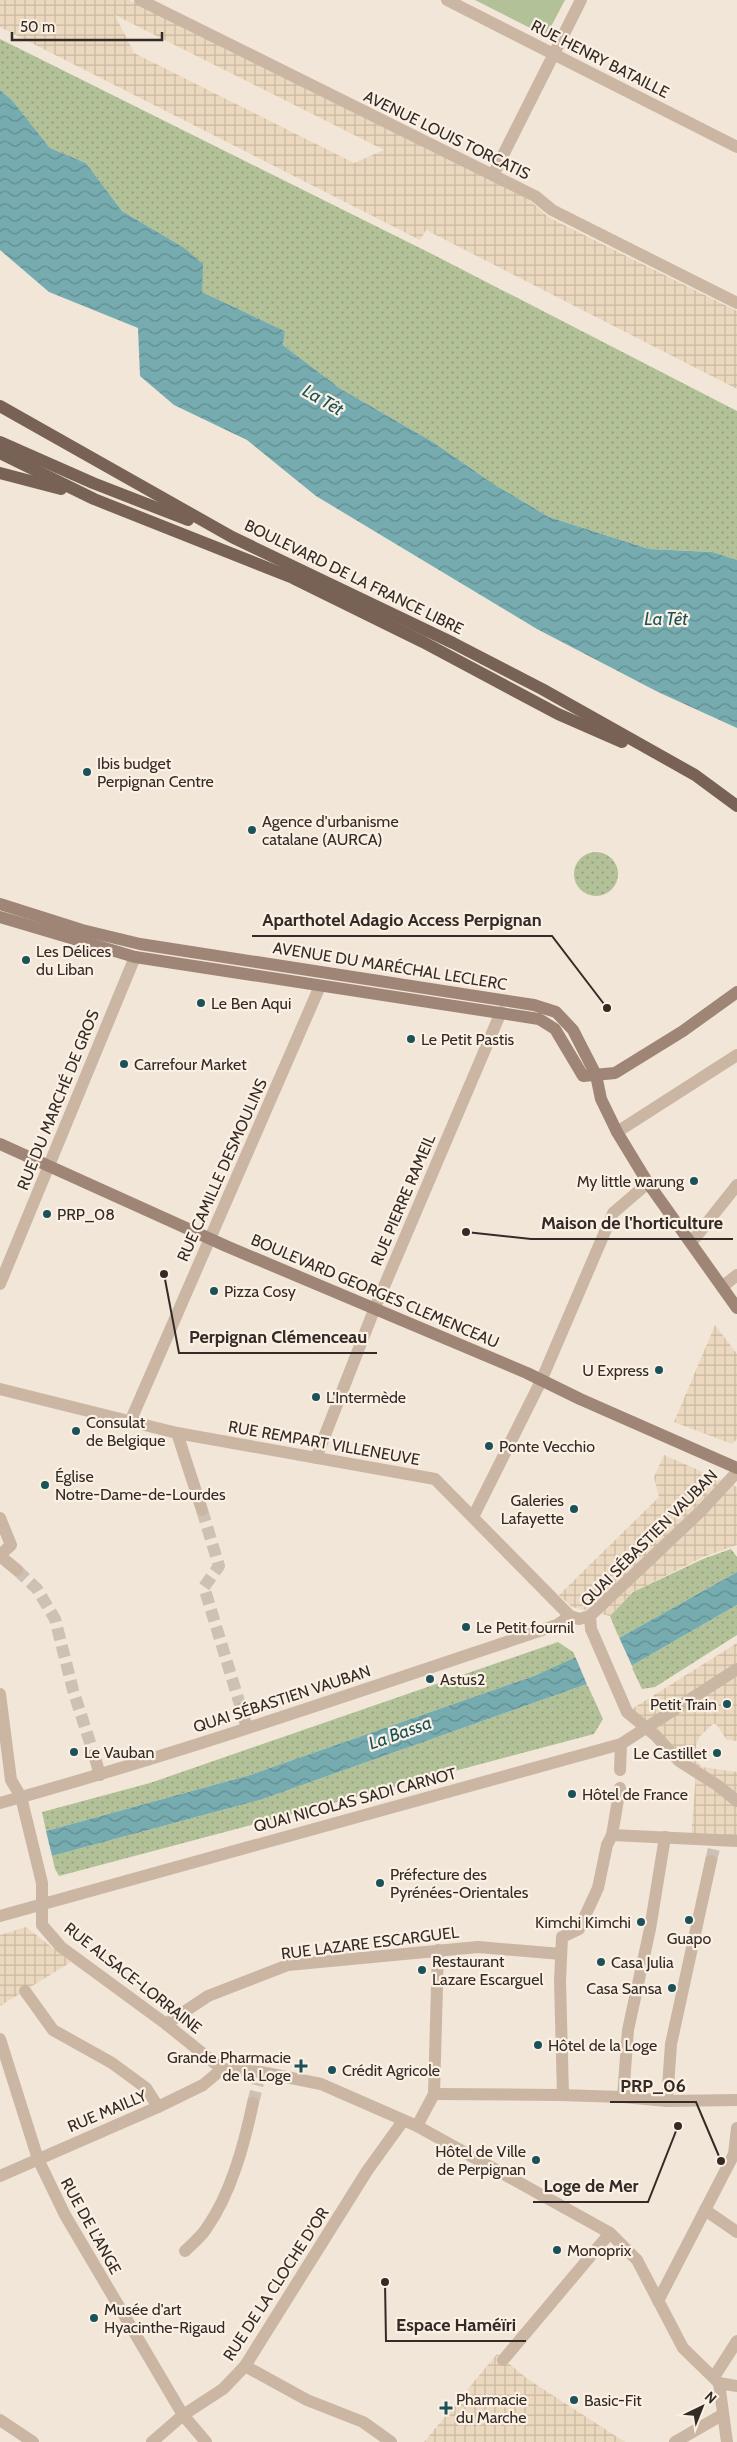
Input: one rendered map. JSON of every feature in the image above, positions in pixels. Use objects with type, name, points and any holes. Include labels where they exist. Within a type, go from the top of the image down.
[{"type":"main road","name":"BOULEVARD DE LA FRANCE LIBRE","points":[[0,406],[232,537],[453,643],[542,689],[695,775],[737,806]]},
{"type":"main road","points":[[0,442],[93,483],[232,537]]},
{"type":"main road","name":"BOULEVARD DE LA FRANCE LIBRE","points":[[0,453],[94,499],[293,578],[423,642],[558,714],[695,775]]},
{"type":"main road","points":[[0,473],[94,499]]},
{"type":"street","name":"AVENUE LOUIS TORCATIS","points":[[140,0],[535,196],[552,210],[737,303]]},
{"type":"street","name":"RUE HENRY BATAILLE","points":[[448,0],[737,147]]},
{"type":"street","points":[[493,175],[581,0]]},
{"type":"street","name":"AVENUE DU MARÉCHAL LECLERC","points":[[0,904],[82,930],[140,944],[322,980]]},
{"type":"street","name":"AVENUE DU MARÉCHAL LECLERC","points":[[0,917],[135,957],[322,980],[503,1006],[540,1019],[555,1029],[583,1076],[596,1075]]},
{"type":"street","points":[[135,957],[140,944]]},
{"type":"street","name":"RUE DU MARCHÉ DE GROS","points":[[0,1284],[135,957]]},
{"type":"street","name":"RUE CAMILLE DESMOULINS","points":[[130,1422],[322,980]]},
{"type":"street","points":[[737,992],[637,1060],[614,1073],[596,1075],[601,1099],[648,1183],[737,1308]]},
{"type":"street","name":"RUE PIERRE RAMEIL","points":[[316,1458],[374,1310],[503,1006]]},
{"type":"street","points":[[618,1132],[737,1055]]},
{"type":"street","name":"BOULEVARD GEORGES CLEMENCEAU","points":[[0,1144],[374,1310],[527,1373],[541,1381],[737,1468]]},
{"type":"street","points":[[473,1517],[541,1381],[613,1213],[648,1183]]},
{"type":"street","points":[[691,1243],[737,1185]]},
{"type":"street","points":[[722,1287],[737,1274]]},
{"type":"street","name":"RUE REMPART VILLENEUVE","points":[[0,1389],[178,1433],[434,1479],[570,1616]]},
{"type":"street","points":[[178,1433],[202,1510]]},
{"type":"street","name":"QUAI SÉBASTIEN VAUBAN","points":[[590,1623],[737,1472]]},
{"type":"street","points":[[0,1518],[11,1545],[0,1555],[17,1570]]},
{"type":"street","points":[[570,1616],[590,1623],[627,1712],[679,1760],[717,1785],[737,1801]]},
{"type":"street","name":"QUAI SÉBASTIEN VAUBAN","points":[[0,1803],[100,1775],[247,1728],[557,1625],[570,1616]]},
{"type":"street","name":"QUAI NICOLAS SADI CARNOT","points":[[0,1916],[621,1744],[647,1729],[737,1669]]},
{"type":"street","name":"RUE ALSACE-LORRAINE","points":[[0,1697],[11,1780],[21,1797],[42,1882],[42,1925],[61,1947],[166,2024],[222,2070]]},
{"type":"street","points":[[242,1708],[247,1728]]},
{"type":"street","points":[[620,1770],[621,1744]]},
{"type":"street","points":[[95,1758],[100,1775]]},
{"type":"street","points":[[563,2095],[562,1937],[579,1929],[592,1904],[598,1888],[607,1845],[612,1835],[620,1788]]},
{"type":"street","points":[[612,1835],[665,1836],[715,1844],[737,1841]]},
{"type":"street","points":[[623,2097],[628,2030],[650,1929],[665,1836]]},
{"type":"street","points":[[667,2101],[671,2044],[711,1861]]},
{"type":"street","name":"RUE LAZARE ESCARGUEL","points":[[166,2024],[208,1996],[288,1966],[478,1947],[561,1954]]},
{"type":"street","points":[[417,2126],[434,2094],[438,1950]]},
{"type":"street","points":[[25,1991],[53,2030],[112,2062],[146,2088],[158,2107]]},
{"type":"street","name":"RUE DE L'ANGE","points":[[0,2039],[38,2159],[65,2215],[183,2415],[206,2442]]},
{"type":"street","points":[[222,2070],[259,2078],[321,2084],[417,2126],[610,2233],[637,2260],[683,2348],[716,2380],[737,2386]]},
{"type":"street","name":"RUE MAILLY","points":[[0,2176],[158,2107],[203,2085],[222,2070]]},
{"type":"street","points":[[434,2094],[563,2095],[667,2101],[737,2100]]},
{"type":"street","points":[[185,2251],[206,2230],[223,2197],[248,2130],[253,2103]]},
{"type":"street","name":"RUE DE LA CLOCHE D'OR","points":[[152,2442],[183,2415],[223,2390],[245,2366],[367,2171],[403,2121]]},
{"type":"street","points":[[658,2301],[734,2154],[737,2128]]},
{"type":"street","points":[[705,2210],[737,2232]]},
{"type":"street","points":[[503,2360],[610,2233]]},
{"type":"street","points":[[727,2442],[716,2380],[737,2342]]},
{"type":"street","points":[[245,2366],[306,2400],[363,2422],[375,2437],[391,2442]]},
{"type":"street","points":[[675,2442],[722,2415]]},
{"type":"street","points":[[0,2420],[32,2442]]},
{"type":"green space","points":[[475,0],[565,0],[546,36]]},
{"type":"green space","points":[[0,39],[434,255],[737,411],[737,560],[713,552],[649,549],[549,517],[492,483],[433,442],[341,389],[283,345],[285,331],[202,292],[183,247],[122,211],[86,163],[50,148],[12,100],[0,90]]},
{"type":"green space","points":[[596,852],[608,856],[614,862],[618,874],[614,886],[608,892],[596,896],[584,892],[578,886],[574,874],[578,862],[584,856]]},
{"type":"green space","points":[[731,1549],[737,1557],[737,1572],[619,1638],[610,1616],[633,1592],[703,1559]]},
{"type":"green space","points":[[737,1605],[737,1635],[655,1687],[642,1689],[631,1666]]},
{"type":"green space","points":[[558,1642],[573,1652],[576,1658],[534,1676],[250,1775],[46,1831],[42,1812],[150,1783]]},
{"type":"green space","points":[[587,1684],[603,1719],[594,1734],[59,1876],[55,1869],[52,1856],[260,1800]]},
{"type":"shaded area","points":[[0,0],[129,0],[526,197],[548,217],[737,311],[737,389],[426,230],[420,240],[0,27]],"holes":[[[115,15],[384,150],[354,163],[134,53]]]},
{"type":"shaded area","points":[[715,1325],[737,1354],[737,1439],[732,1444],[674,1422]]},
{"type":"shaded area","points":[[664,1455],[737,1487],[737,1545],[703,1557],[633,1592],[610,1616],[572,1607],[559,1595],[659,1497],[654,1477]]},
{"type":"shaded area","points":[[737,1643],[737,1741],[727,1740],[716,1724],[713,1724],[700,1736],[696,1745],[697,1762],[702,1767],[737,1772],[737,1841],[691,1838],[696,1773],[627,1712]]},
{"type":"shaded area","points":[[26,1927],[71,1962],[0,2006],[0,1935]]},
{"type":"shaded area","points":[[497,2354],[529,2380],[625,2442],[424,2442]]},
{"type":"water","name":"La Têt","points":[[0,90],[12,100],[50,148],[86,163],[122,211],[183,247],[203,264],[202,292],[285,331],[283,345],[341,389],[433,442],[492,483],[549,517],[649,549],[713,552],[737,560],[737,728],[658,692],[537,629],[316,496],[247,440],[174,405],[140,376],[138,328],[49,292],[0,250]]},
{"type":"water","name":"La Bassa","points":[[737,1572],[737,1605],[631,1666],[587,1684],[260,1800],[52,1856],[46,1831],[250,1775],[534,1676],[619,1638]]},
{"type":"pier","points":[[618,1635],[633,1668],[588,1687],[575,1656]]},
{"type":"tunnel","points":[[202,1510],[219,1566],[204,1587],[241,1708]]},
{"type":"tunnel","points":[[17,1570],[37,1589],[55,1619],[73,1690],[95,1758]]},
{"type":"tunnel","points":[[711,1861],[714,1848]]},
{"type":"tunnel","points":[[253,2103],[258,2083]]},
{"type":"place","name":"Ibis budget Perpignan Centre","points":[[87,772]]},
{"type":"place","name":"Agence d'urbanisme catalane (AURCA)","points":[[252,830]]},
{"type":"place","name":"Les Délices du Liban","points":[[26,960]]},
{"type":"place","name":"Le Ben Aqui","points":[[201,1003]]},
{"type":"place","name":"Aparthotel Adagio Access Perpignan","points":[[607,1008]]},
{"type":"place","name":"Le Petit Pastis","points":[[411,1039]]},
{"type":"place","name":"Carrefour Market","points":[[124,1064]]},
{"type":"place","name":"My little warung","points":[[694,1181]]},
{"type":"place","name":"PRP_08","points":[[47,1214]]},
{"type":"place","name":"Maison de l'horticulture","points":[[466,1232]]},
{"type":"place","name":"Perpignan Clémenceau","points":[[164,1274]]},
{"type":"place","name":"Pizza Cosy","points":[[214,1291]]},
{"type":"place","name":"U Express","points":[[659,1370]]},
{"type":"place","name":"L'Intermède","points":[[316,1397]]},
{"type":"place","name":"Consulat de Belgique","points":[[76,1431]]},
{"type":"place","name":"Ponte Vecchio","points":[[489,1446]]},
{"type":"place","name":"Église Notre-Dame-de-Lourdes","points":[[45,1485]]},
{"type":"place","name":"Galeries Lafayette","points":[[574,1509]]},
{"type":"place","name":"Le Petit fournil","points":[[466,1627]]},
{"type":"place","name":"Astus2","points":[[430,1679]]},
{"type":"place","name":"Petit Train","points":[[727,1704]]},
{"type":"place","name":"Le Vauban","points":[[74,1752]]},
{"type":"place","name":"Le Castillet","points":[[717,1753]]},
{"type":"place","name":"Hôtel de France","points":[[572,1794]]},
{"type":"place","name":"Préfecture des Pyrénées-Orientales","points":[[380,1883]]},
{"type":"place","name":"Guapo","points":[[689,1920]]},
{"type":"place","name":"Kimchi Kimchi","points":[[641,1922]]},
{"type":"place","name":"Casa Julia","points":[[601,1962]]},
{"type":"place","name":"Restaurant Lazare Escarguel","points":[[422,1970]]},
{"type":"place","name":"Casa Sansa","points":[[672,1988]]},
{"type":"place","name":"Hôtel de la Loge","points":[[538,2045]]},
{"type":"place","name":"Grande Pharmacie de la Loge","points":[[301,2066]]},
{"type":"place","name":"Crédit Agricole","points":[[332,2070]]},
{"type":"place","name":"Loge de Mer","points":[[678,2126]]},
{"type":"place","name":"Hôtel de Ville de Perpignan","points":[[536,2160]]},
{"type":"place","name":"PRP_06","points":[[721,2161]]},
{"type":"place","name":"Monoprix","points":[[557,2250]]},
{"type":"place","name":"Espace Haméïri","points":[[385,2282]]},
{"type":"place","name":"Musée d'art Hyacinthe-Rigaud","points":[[94,2318]]},
{"type":"place","name":"Basic-Fit","points":[[574,2400]]},
{"type":"place","name":"Pharmacie du Marche","points":[[446,2408]]}]
